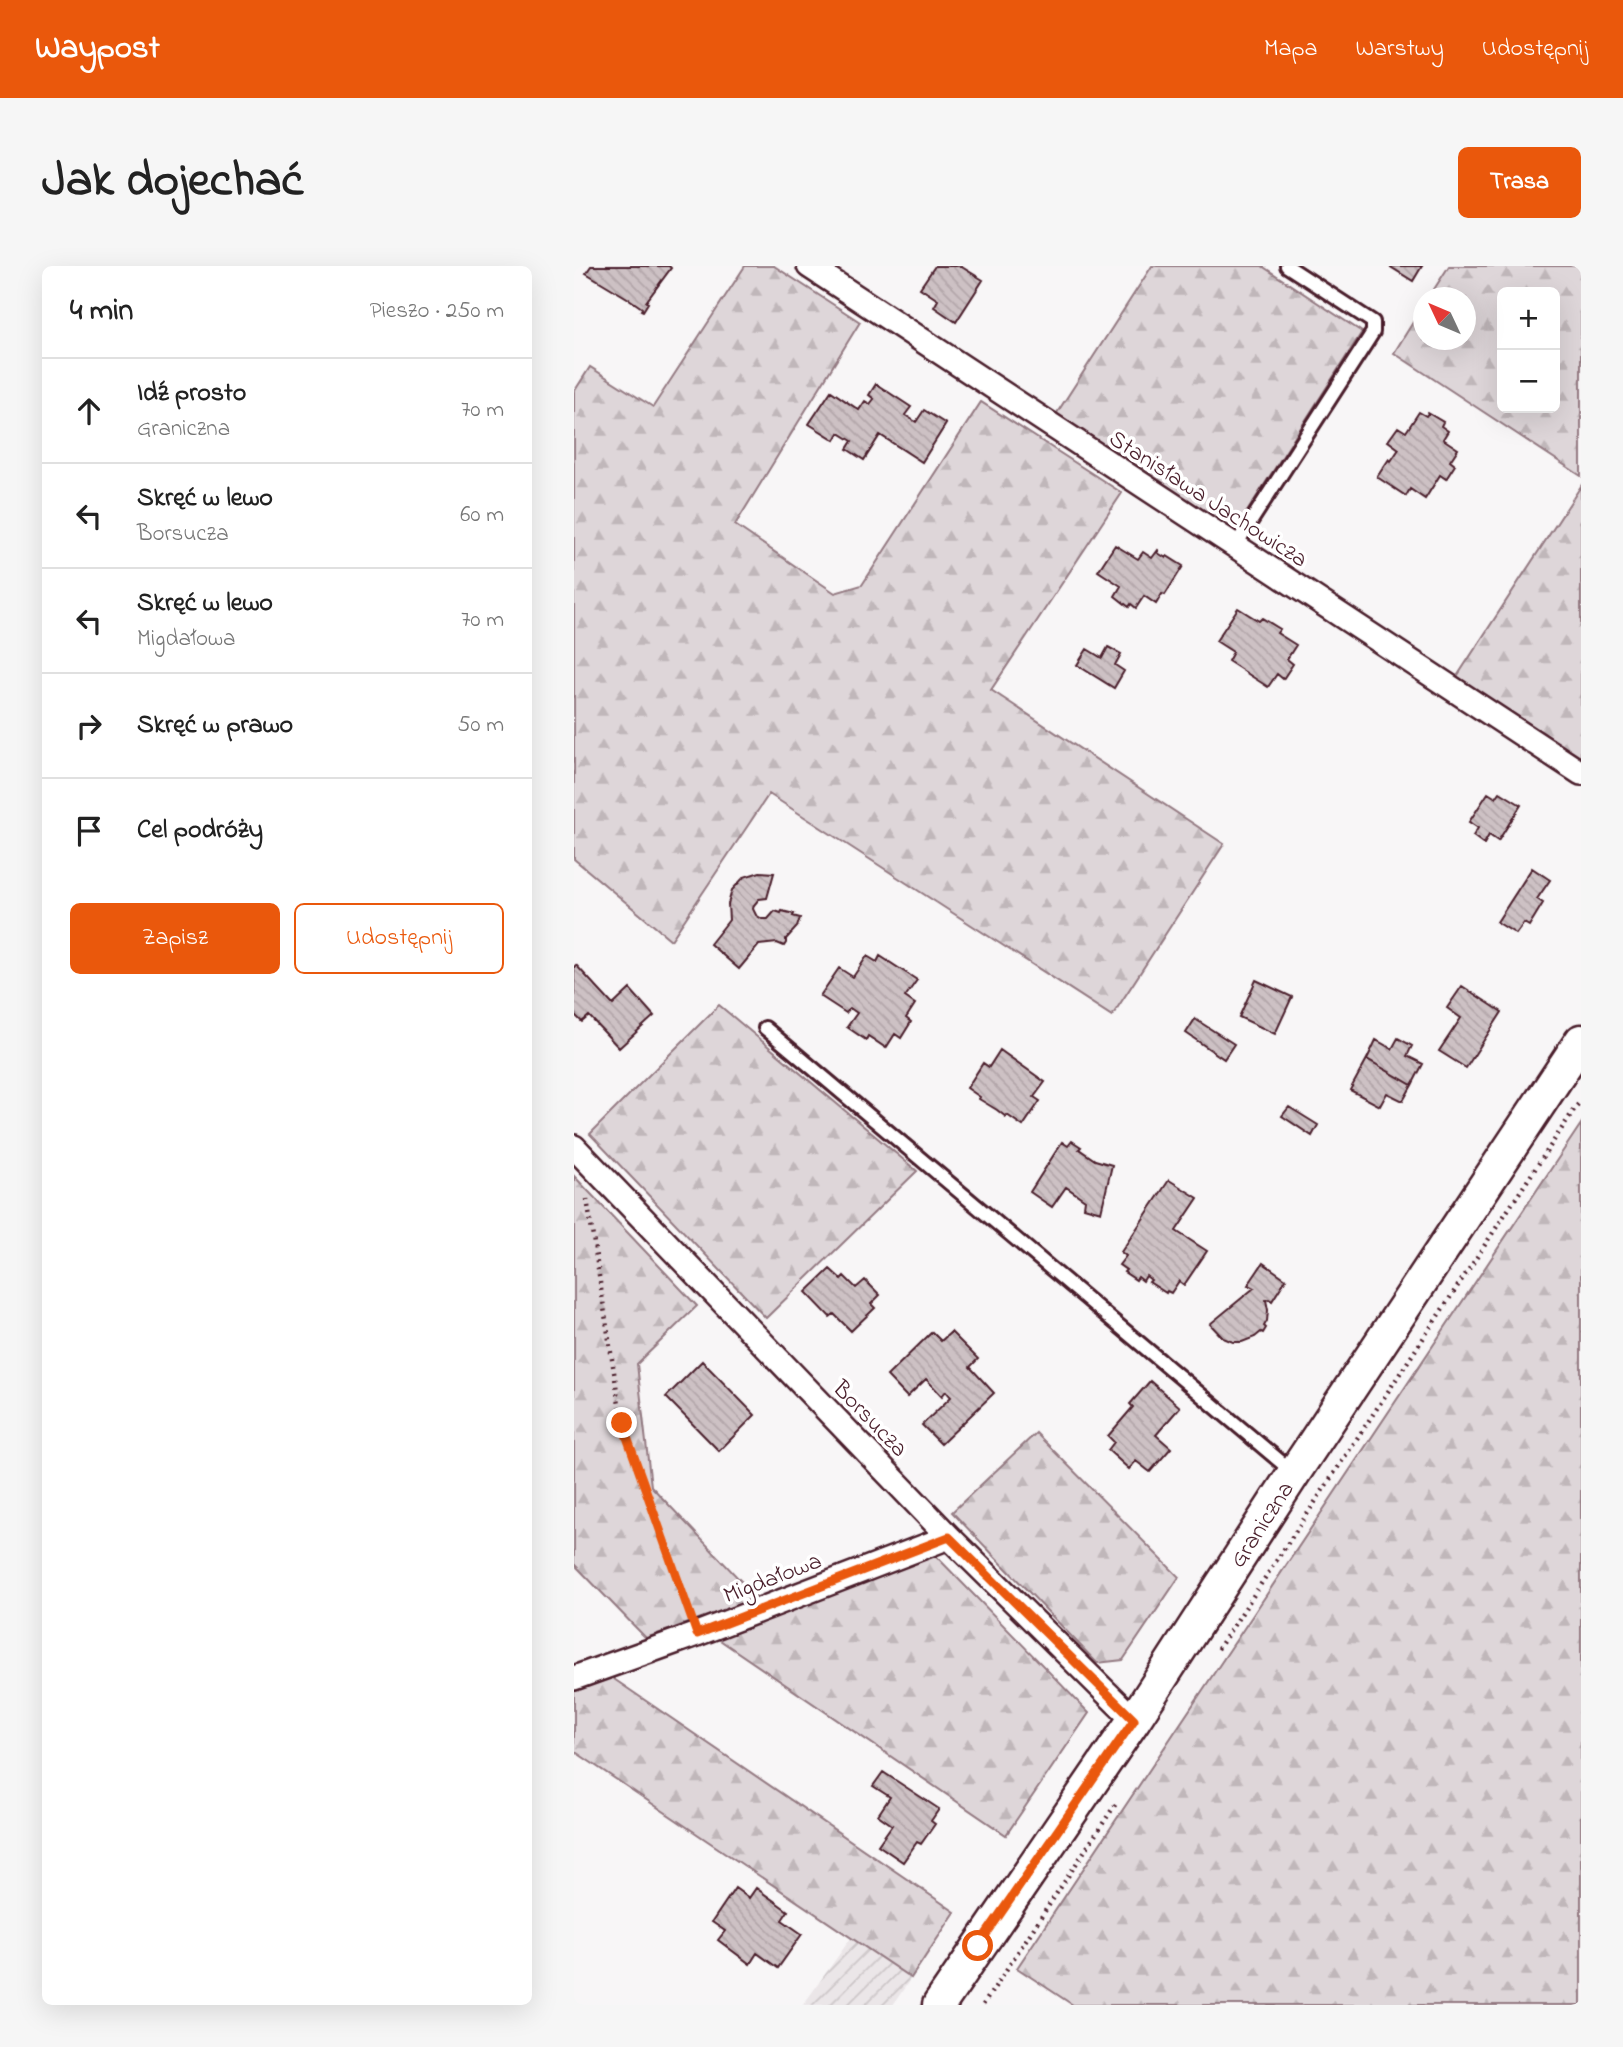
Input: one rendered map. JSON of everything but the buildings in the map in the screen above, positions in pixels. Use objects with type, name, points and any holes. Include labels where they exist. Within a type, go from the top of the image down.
[{"type":"street","name":"Stanisława Jachowicza","points":[[809,266],[1581,773]]},
{"type":"street","name":"Graniczna","points":[[939,2005],[1134,1720],[1294,1473],[1581,1041]]},
{"type":"street","name":"Borsucza","points":[[577,1151],[949,1537],[1134,1720]]},
{"type":"street","name":"Migdałowa","points":[[574,1678],[697,1634],[949,1537]]},
{"type":"lane","points":[[1235,546],[1373,332],[1373,321],[1287,266]]},
{"type":"lane","points":[[765,1028],[1294,1473]]},
{"type":"path","points":[[1215,1654],[1579,1104],[1581,1097]]},
{"type":"path","points":[[577,1151],[622,1423],[697,1634]]},
{"type":"path","points":[[983,2005],[1123,1792]]},
{"type":"shaded area","points":[[851,1938],[911,1978],[893,2005],[803,2005]]},
{"type":"green space","points":[[745,266],[774,266],[860,322],[735,525],[835,593],[862,585],[981,402],[1122,493],[991,690],[1224,844],[1112,1016],[769,794],[671,940],[574,859],[574,392],[590,367],[653,407]]},
{"type":"green space","points":[[1152,266],[1262,266],[1362,332],[1234,532],[1055,416]]},
{"type":"green space","points":[[1449,266],[1581,266],[1581,476],[1394,353],[1413,322],[1413,350],[1476,350],[1476,287],[1435,287]]},
{"type":"green space","points":[[1581,486],[1581,761],[1456,678]]},
{"type":"green space","points":[[719,1005],[917,1171],[766,1318],[590,1134]]},
{"type":"green space","points":[[1581,1124],[1581,2005],[1073,2005],[1017,1968]]},
{"type":"green space","points":[[574,1176],[697,1306],[637,1364],[651,1486],[757,1598],[646,1638],[574,1564]]},
{"type":"green space","points":[[1036,1433],[1179,1577],[1123,1660],[1097,1663],[952,1512]]},
{"type":"green space","points":[[935,1555],[1089,1713],[1006,1835],[714,1636]]},
{"type":"green space","points":[[608,1675],[955,1912],[911,1978],[574,1751],[574,1688]]},
{"type":"route","points":[[622,1423],[697,1634],[949,1537],[1134,1720],[978,1946]]}]
